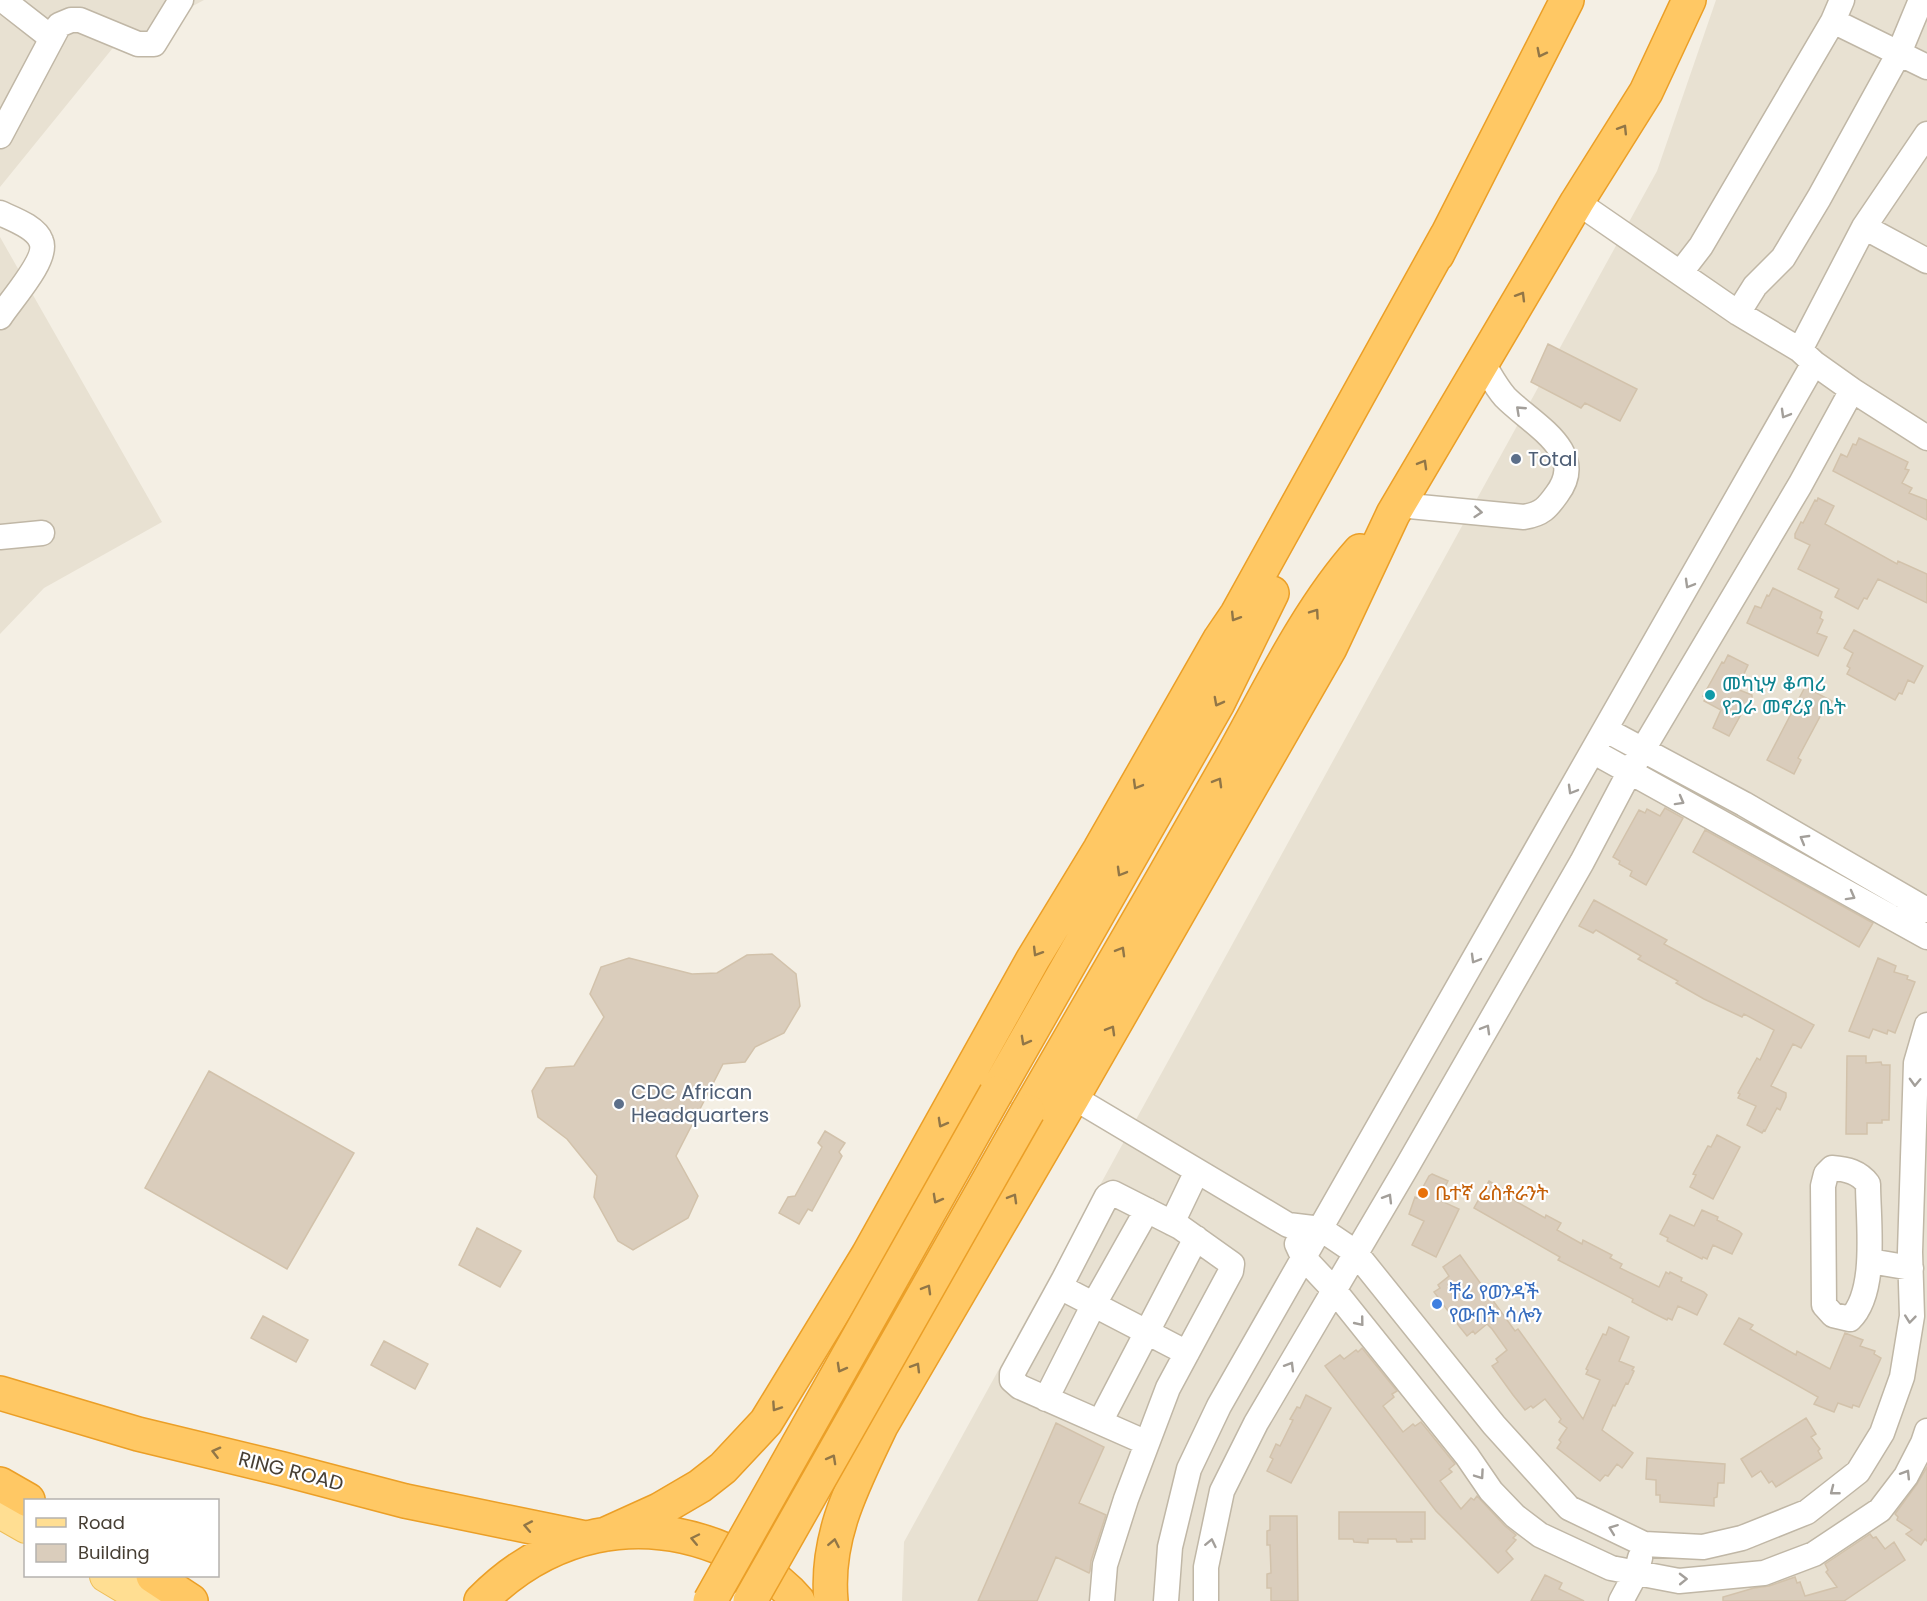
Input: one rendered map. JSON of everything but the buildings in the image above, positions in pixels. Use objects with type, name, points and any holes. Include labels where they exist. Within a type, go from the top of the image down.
[{"type":"highway","points":[[710,1601],[1218,704],[1447,235],[1567,0]]},
{"type":"highway","points":[[831,1601],[832,1555],[839,1519],[881,1426],[1073,1097],[1330,648],[1396,510],[1577,202],[1646,92],[1689,0]]},
{"type":"highway","points":[[481,1601],[502,1580],[541,1554],[659,1510],[700,1486],[723,1468],[766,1422],[868,1255],[1033,959],[1100,849],[1220,639],[1237,614],[1447,235]]},
{"type":"highway","points":[[750,1601],[1308,622],[1349,563],[1396,510]]},
{"type":"highway","name":"RING ROAD","points":[[0,1393],[138,1434],[405,1501],[595,1535]]},
{"type":"highway","points":[[0,1484],[26,1499]]},
{"type":"highway","points":[[595,1535],[655,1532],[704,1541],[750,1561],[790,1591],[798,1601]]},
{"type":"highway","points":[[156,1577],[191,1601]]},
{"type":"main road","points":[[0,1512],[24,1526]]},
{"type":"main road","points":[[109,1577],[148,1601]]},
{"type":"street","points":[[3,0],[51,40]]},
{"type":"street","points":[[0,136],[59,25],[70,20],[80,20],[138,44],[154,44],[181,0]]},
{"type":"street","points":[[1738,313],[1755,286],[1783,258],[1899,53],[1921,0]]},
{"type":"street","points":[[1681,273],[1701,246],[1837,11],[1899,53],[1927,67]]},
{"type":"street","points":[[1166,1601],[1170,1547],[1189,1469],[1220,1406],[1303,1257],[1594,752],[1807,357],[1864,227],[1927,134]]},
{"type":"street","points":[[1577,202],[1738,313],[1807,357],[1852,390],[1927,438]]},
{"type":"street","points":[[0,213],[27,226],[41,239],[42,244],[41,257],[0,317]]},
{"type":"street","points":[[1864,227],[1927,261]]},
{"type":"street","points":[[1396,510],[1524,517],[1539,514],[1565,483],[1568,466],[1562,448],[1504,395],[1482,362]]},
{"type":"street","points":[[1206,1601],[1206,1567],[1222,1491],[1256,1423],[1355,1252],[1406,1170],[1567,889],[1629,773],[1800,485],[1852,390]]},
{"type":"street","points":[[0,537],[42,533]]},
{"type":"street","points":[[1606,730],[1744,804],[1927,910]]},
{"type":"street","points":[[1594,752],[1927,938]]},
{"type":"street","points":[[1073,1097],[1288,1225],[1321,1229],[1355,1252],[1494,1425],[1569,1508],[1644,1544],[1703,1548],[1742,1538],[1807,1512],[1858,1472],[1882,1433],[1902,1377],[1912,1316],[1917,1269],[1916,1063],[1927,1025]]},
{"type":"street","points":[[1832,1168],[1847,1169],[1863,1176],[1868,1184],[1870,1261],[1862,1302],[1857,1312],[1850,1319],[1833,1315],[1824,1305],[1823,1186],[1826,1174],[1832,1168]]},
{"type":"street","points":[[1172,1223],[1197,1171]]},
{"type":"street","points":[[1102,1601],[1105,1565],[1126,1499],[1168,1388],[1231,1270],[1232,1264],[1172,1223],[1113,1193],[1107,1196],[1012,1374],[1012,1380],[1020,1387],[1147,1443]]},
{"type":"street","points":[[1046,1399],[1094,1304],[1147,1210]]},
{"type":"street","points":[[1288,1225],[1303,1257],[1334,1290],[1467,1456],[1491,1491],[1515,1516],[1540,1535],[1611,1568],[1679,1581],[1764,1573],[1814,1554],[1880,1510],[1906,1476],[1927,1431]]},
{"type":"street","points":[[1100,1422],[1196,1238]]},
{"type":"street","points":[[1870,1261],[1917,1269]]},
{"type":"street","points":[[1060,1287],[1187,1353]]},
{"type":"street","points":[[1621,1601],[1636,1573],[1644,1544]]},
{"type":"shaded area","points":[[0,0],[204,0],[112,49],[0,187]]},
{"type":"shaded area","points":[[1716,0],[1927,0],[1927,1601],[902,1601],[904,1542],[1657,171]]},
{"type":"shaded area","points":[[0,237],[162,522],[44,588],[0,634]]},
{"type":"place","name":"Total","points":[[1516,459]]},
{"type":"place","name":"መካኒሣ ቆጣሪ የጋራ መኖሪያ ቤት","points":[[1710,695]]},
{"type":"place","name":"CDC African Headquarters","points":[[619,1104]]},
{"type":"place","name":"ቤተኛ ሬስቶራንት","points":[[1423,1193]]},
{"type":"place","name":"ቸሬ የወንዳች የውበት ሳሎን","points":[[1437,1304]]}]
